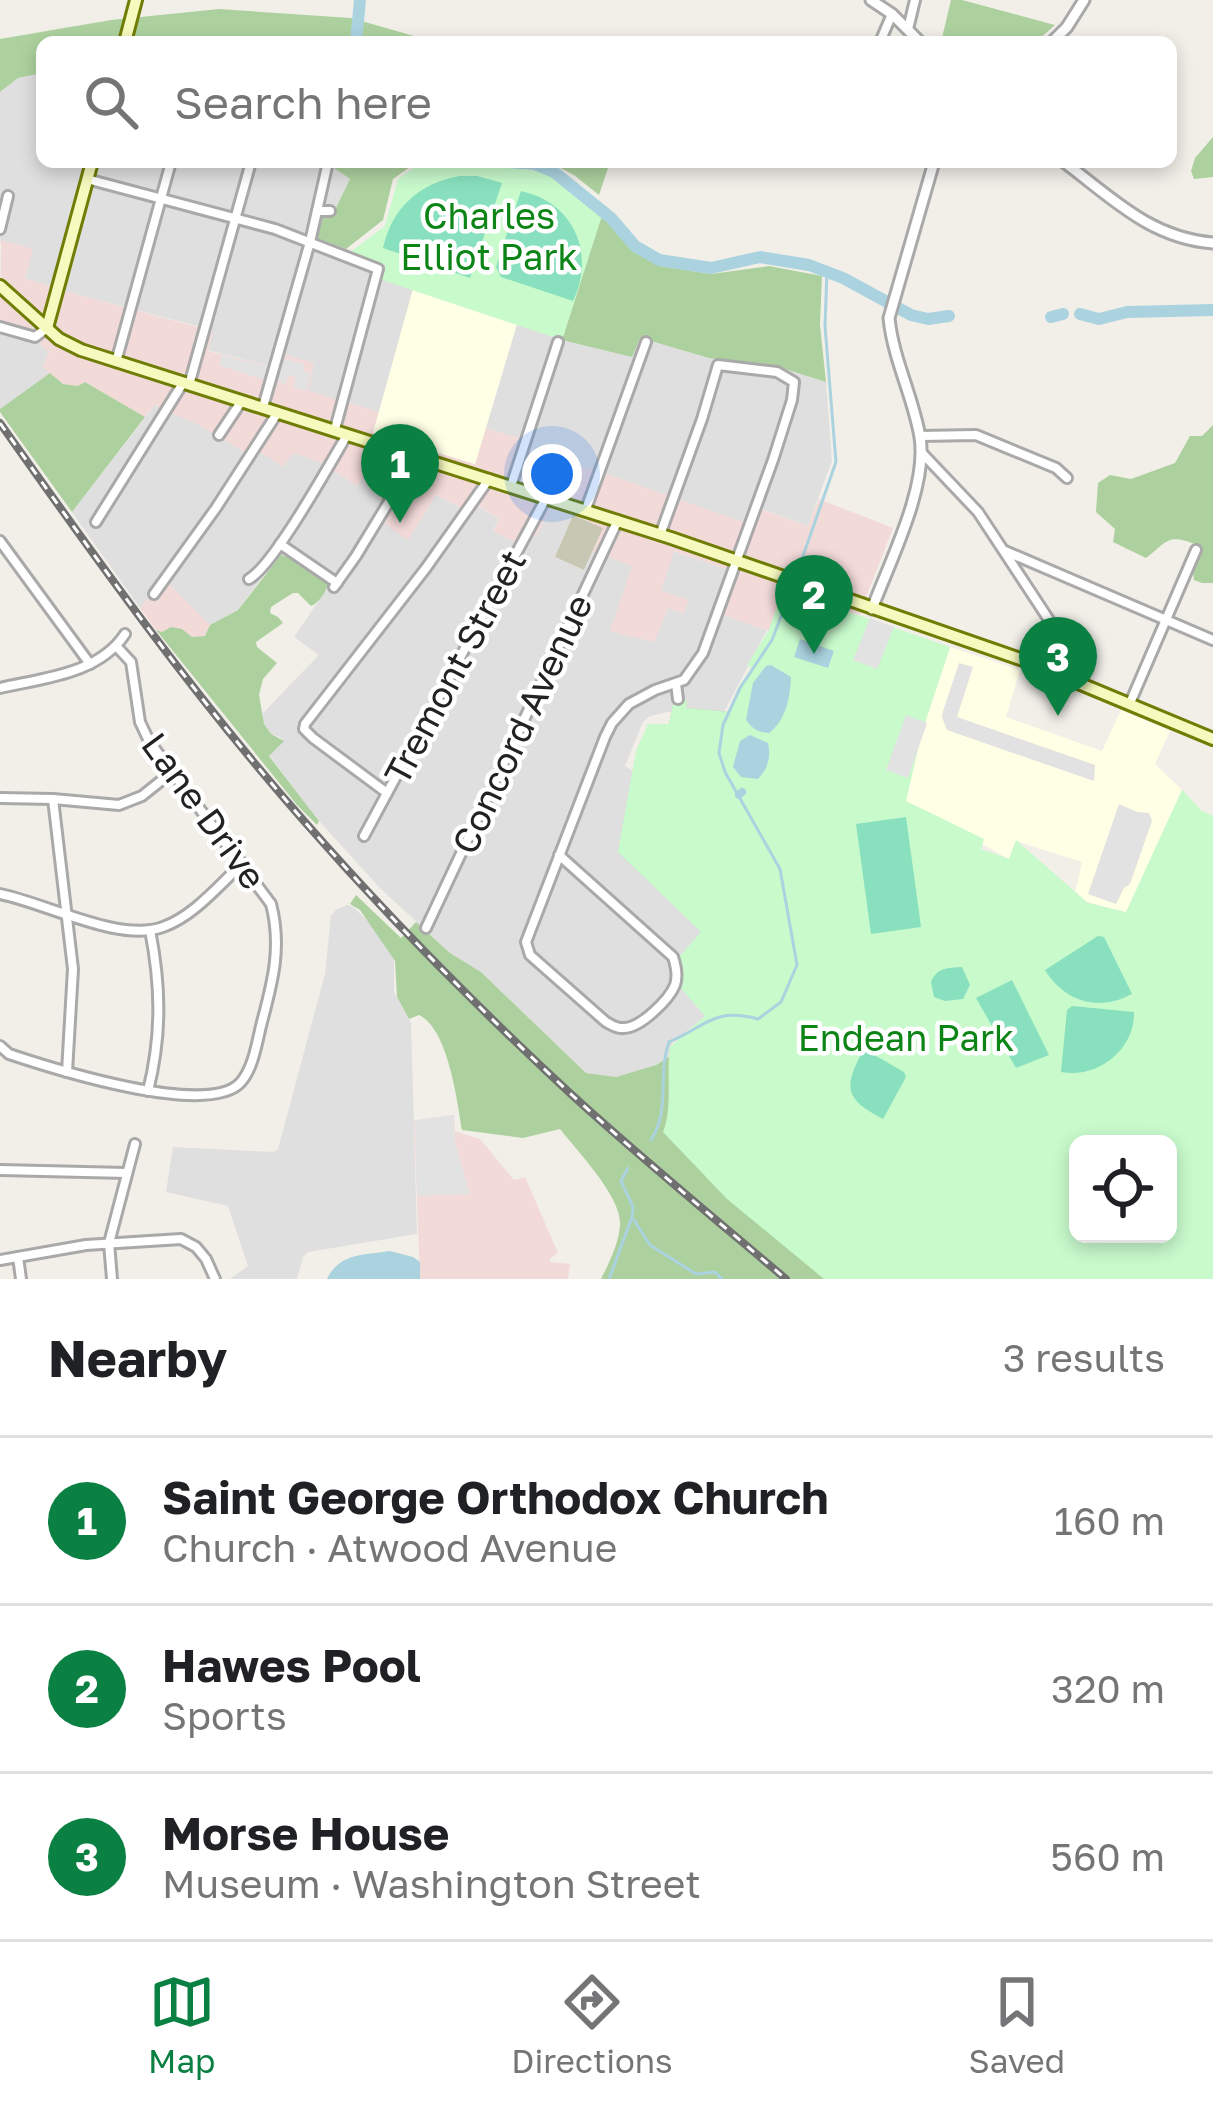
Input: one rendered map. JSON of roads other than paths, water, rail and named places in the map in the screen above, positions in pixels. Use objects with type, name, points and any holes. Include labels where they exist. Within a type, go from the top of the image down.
[{"type":"main road","points":[[126,36],[136,0]]},
{"type":"main road","points":[[46,328],[90,168]]},
{"type":"main road","points":[[0,286],[72,346],[738,561],[1076,680],[1213,739]]},
{"type":"street","points":[[871,0],[914,36]]},
{"type":"street","points":[[908,29],[915,0]]},
{"type":"street","points":[[1058,36],[1084,0]]},
{"type":"street","points":[[883,36],[892,14]]},
{"type":"street","points":[[116,362],[168,168]]},
{"type":"street","points":[[96,522],[186,384],[248,168]]},
{"type":"street","points":[[263,407],[327,168]]},
{"type":"street","points":[[872,609],[922,467],[920,436],[892,341],[890,311],[932,168]]},
{"type":"street","points":[[1072,168],[1145,224],[1174,237],[1213,243]]},
{"type":"street","points":[[87,179],[235,218],[378,269],[342,431],[280,544],[249,579]]},
{"type":"street","points":[[0,229],[8,196]]},
{"type":"street","points":[[317,211],[329,212]]},
{"type":"street","points":[[0,327],[35,337],[46,328]]},
{"type":"street","points":[[511,486],[558,342]]},
{"type":"street","points":[[586,509],[646,342]]},
{"type":"street","points":[[560,855],[673,957],[673,990],[655,1011],[630,1028],[606,1022],[526,950],[526,942],[560,855],[612,724],[638,698],[691,674],[703,653],[738,561],[794,382],[777,372],[718,365],[660,535]]},
{"type":"street","points":[[219,435],[242,401]]},
{"type":"street","points":[[154,594],[278,412]]},
{"type":"street","points":[[920,436],[976,435],[1056,468],[1067,478]]},
{"type":"street","points":[[922,453],[970,502],[1004,550],[1078,664],[1076,680]]},
{"type":"street","points":[[280,544],[336,585],[416,457]]},
{"type":"street","points":[[387,793],[304,729],[489,479]]},
{"type":"street","name":"Tremont Street","points":[[364,836],[546,498]]},
{"type":"street","name":"Concord Avenue","points":[[426,928],[618,520]]},
{"type":"street","points":[[0,541],[89,664]]},
{"type":"street","points":[[1004,550],[1213,640]]},
{"type":"street","points":[[1130,703],[1196,550]]},
{"type":"street","points":[[0,688],[89,664],[117,647],[125,634]]},
{"type":"street","name":"Lane Drive","points":[[0,1046],[9,1054],[67,1072],[200,1096],[238,1086],[251,1061],[276,972],[278,941],[271,904],[149,741],[140,722],[131,662],[117,647]]},
{"type":"street","points":[[676,684],[678,699]]},
{"type":"street","points":[[0,798],[119,805],[142,796],[172,772]]},
{"type":"street","points":[[53,799],[73,969],[67,1072]]},
{"type":"street","points":[[0,894],[124,931],[150,930],[185,915],[243,863]]},
{"type":"street","points":[[148,1090],[160,1005],[150,930]]},
{"type":"street","points":[[112,1279],[109,1244],[135,1144]]},
{"type":"street","points":[[0,1170],[127,1172]]},
{"type":"street","points":[[0,1260],[181,1239],[206,1259],[214,1279]]},
{"type":"street","points":[[18,1257],[22,1279]]},
{"type":"water","points":[[800,639],[834,651],[828,668],[794,657]]},
{"type":"water","points":[[771,665],[791,677],[786,708],[769,733],[756,730],[746,720],[753,683]]},
{"type":"water","points":[[750,735],[768,743],[768,762],[758,779],[741,777],[733,767],[740,741]]},
{"type":"water","points":[[390,1251],[420,1262],[420,1279],[327,1279],[346,1260]]},
{"type":"waterway","points":[[357,36],[360,0]]},
{"type":"waterway","points":[[544,168],[611,218],[635,246],[659,260],[711,268],[760,257],[809,265],[911,315],[949,316]]},
{"type":"waterway","points":[[796,576],[836,462],[825,326],[827,271]]},
{"type":"waterway","points":[[1080,314],[1099,319],[1127,312],[1213,310]]},
{"type":"waterway","points":[[1051,317],[1063,314]]},
{"type":"waterway","points":[[651,1140],[661,1116],[669,1042],[720,1017],[758,1019],[781,1002],[797,965],[780,869],[719,753],[723,725],[740,688],[772,640],[793,585]]},
{"type":"waterway","points":[[739,795],[742,792]]},
{"type":"waterway","points":[[609,1279],[632,1217],[633,1207],[621,1181],[628,1168]]},
{"type":"waterway","points":[[634,1220],[650,1245],[696,1274],[715,1272],[722,1279]]},
{"type":"railway","points":[[0,423],[184,676],[368,892],[572,1095],[786,1279]]},
{"type":"place","name":"Saint George Orthodox Church","points":[[400,523]]},
{"type":"place","name":"Hawes Pool","points":[[814,654]]},
{"type":"place","name":"Morse House","points":[[1058,716]]},
{"type":"park label","name":"Charles Elliot Park","points":[[489,236]]},
{"type":"park label","name":"Endean Park","points":[[906,1038]]}]
